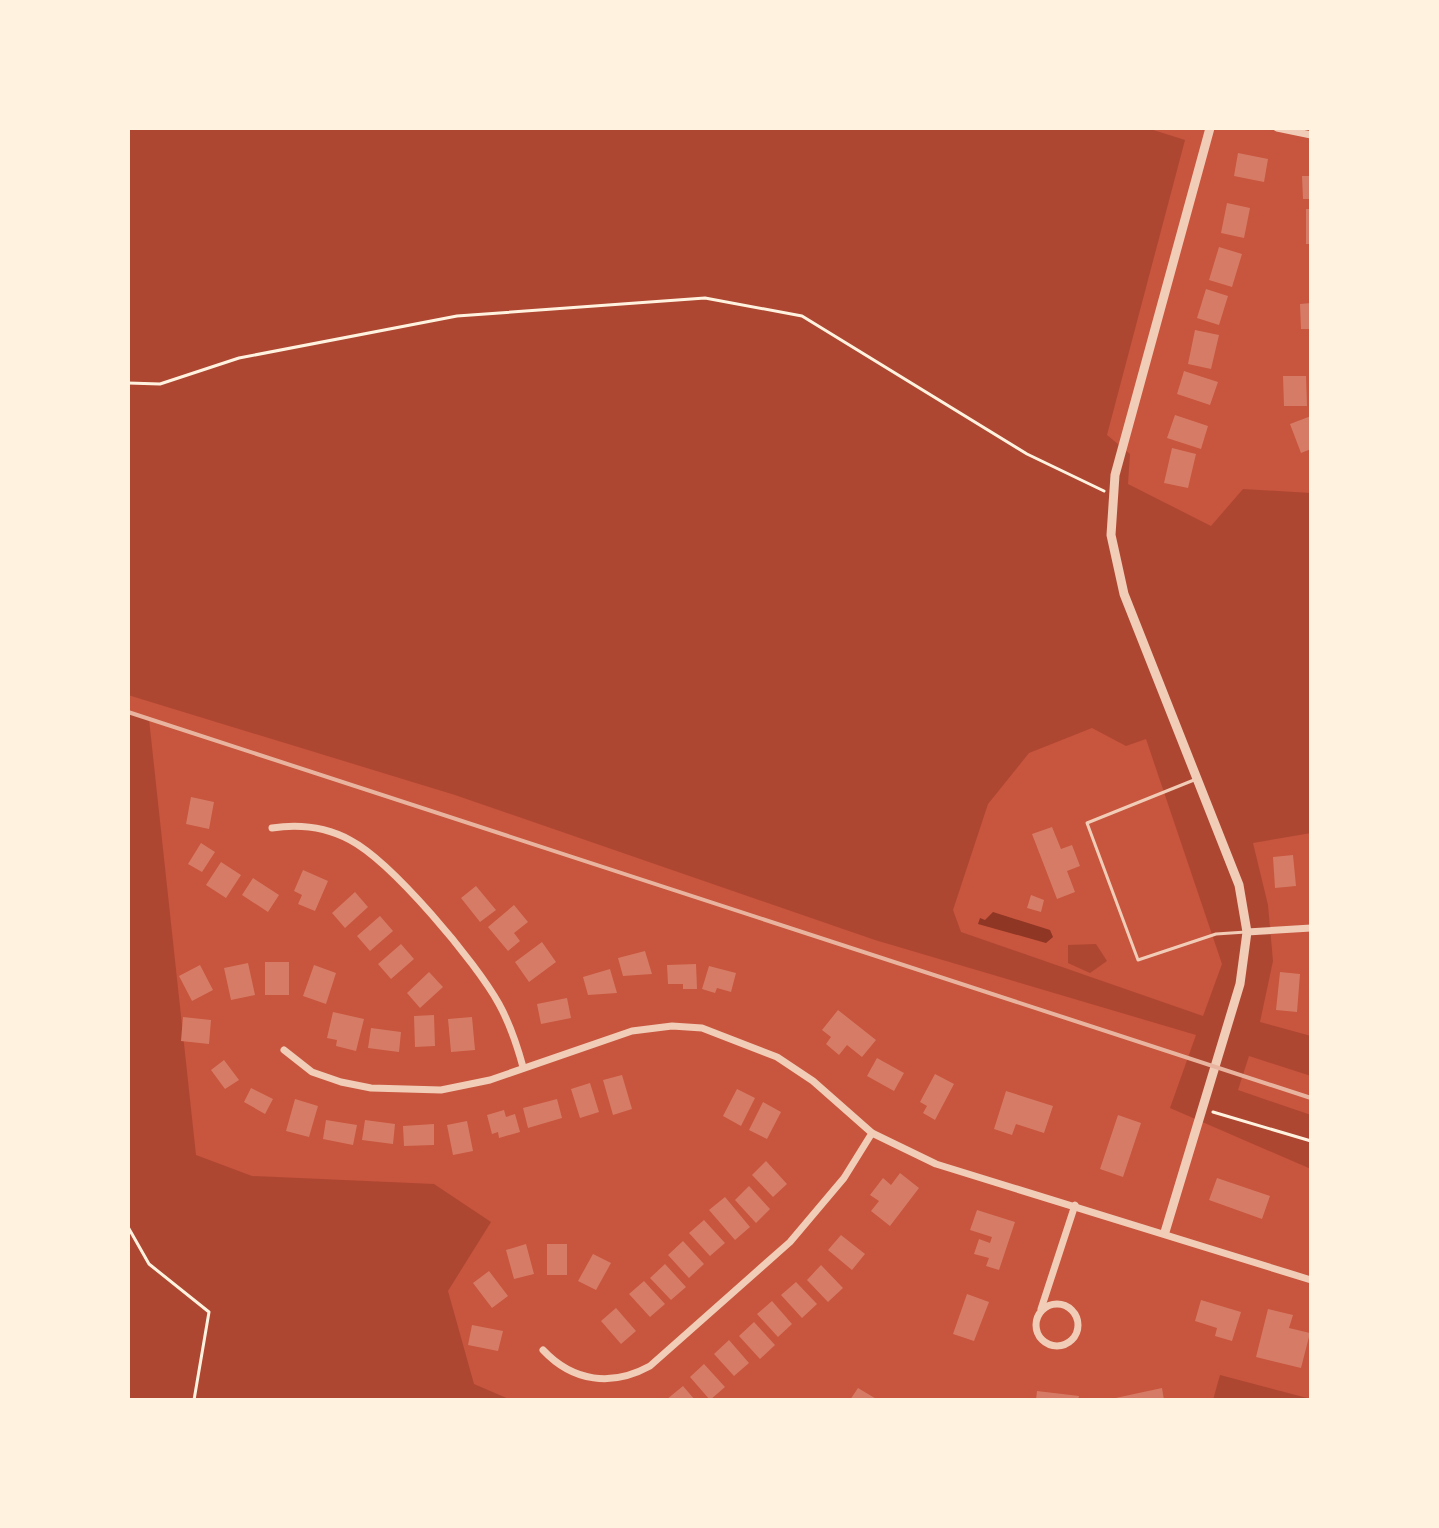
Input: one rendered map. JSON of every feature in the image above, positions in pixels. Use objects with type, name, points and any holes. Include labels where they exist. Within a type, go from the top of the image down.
[{"type":"street","points":[[1165,1232],[1240,984],[1247,932],[1239,885],[1124,594],[1111,535],[1111,495],[1210,128]]},
{"type":"street","points":[[1277,128],[1311,135]]},
{"type":"street","points":[[272,828],[290,826],[329,832],[365,849],[388,869],[481,976],[507,1019],[523,1067]]},
{"type":"street","points":[[1247,932],[1311,928]]},
{"type":"street","points":[[284,1050],[322,1077],[371,1088],[411,1091],[470,1086],[632,1031],[672,1026],[702,1028],[777,1057],[813,1081],[872,1133],[936,1164],[1165,1232],[1311,1280]]},
{"type":"street","points":[[543,1350],[558,1367],[596,1379],[631,1376],[650,1366],[790,1242],[844,1178],[872,1133]]},
{"type":"street","points":[[1040,1311],[1059,1304],[1072,1310],[1078,1324],[1074,1337],[1055,1346],[1043,1341],[1035,1323],[1075,1205]]},
{"type":"lane","points":[[1198,779],[1087,823],[1138,960],[1216,934],[1247,932]]},
{"type":"path","points":[[128,383],[160,384],[239,358],[457,316],[705,298],[802,316],[1027,454],[1111,495]]},
{"type":"path","points":[[1202,1108],[1311,1141]]},
{"type":"path","points":[[128,1227],[149,1264],[209,1312],[194,1400]]},
{"type":"shaded area","points":[[128,128],[1147,128],[1185,140],[1107,435],[1130,454],[1128,484],[1211,526],[1243,489],[1311,493],[1311,833],[1253,843],[1268,905],[1273,961],[1260,1022],[1311,1036],[1311,1076],[1249,1056],[1238,1090],[1311,1115],[1311,1169],[1170,1108],[1196,1035],[875,940],[455,795],[128,695]],"holes":[[[1092,728],[1126,746],[1146,739],[1222,964],[1203,1016],[961,932],[953,910],[988,804],[1029,753]]]},
{"type":"shaded area","points":[[128,712],[149,719],[196,1155],[252,1176],[434,1184],[491,1222],[448,1291],[474,1384],[511,1400],[128,1400]]},
{"type":"shaded area","points":[[993,912],[1050,930],[1053,937],[1046,943],[978,924],[980,918],[985,920]]},
{"type":"shaded area","points":[[1096,944],[1107,961],[1090,973],[1068,963],[1068,945]]},
{"type":"shaded area","points":[[1220,1375],[1311,1399],[1311,1400],[1213,1400]]},
{"type":"building","points":[[1238,153],[1268,159],[1264,182],[1234,176]]},
{"type":"building","points":[[1302,176],[1311,176],[1311,199],[1303,199]]},
{"type":"building","points":[[1227,203],[1250,208],[1244,238],[1221,233]]},
{"type":"building","points":[[1306,209],[1311,209],[1311,244],[1306,244]]},
{"type":"building","points":[[1219,247],[1242,254],[1232,287],[1209,280]]},
{"type":"building","points":[[1206,289],[1228,296],[1219,325],[1197,318]]},
{"type":"building","points":[[1311,303],[1311,329],[1301,329],[1300,304]]},
{"type":"building","points":[[1195,330],[1219,335],[1211,369],[1188,364]]},
{"type":"building","points":[[1184,371],[1218,382],[1210,405],[1177,394]]},
{"type":"building","points":[[1283,376],[1306,376],[1307,406],[1284,406]]},
{"type":"building","points":[[1175,415],[1208,426],[1201,449],[1167,438]]},
{"type":"building","points":[[1311,416],[1311,449],[1301,453],[1290,424]]},
{"type":"building","points":[[1172,448],[1196,454],[1188,488],[1164,483]]},
{"type":"building","points":[[191,797],[214,802],[209,829],[186,824]]},
{"type":"building","points":[[1052,827],[1061,849],[1072,845],[1080,866],[1067,871],[1075,892],[1057,899],[1032,834]]},
{"type":"building","points":[[201,843],[215,852],[202,872],[188,864]]},
{"type":"building","points":[[1293,855],[1296,886],[1275,888],[1273,857]]},
{"type":"building","points":[[221,862],[241,875],[226,898],[206,885]]},
{"type":"building","points":[[303,870],[328,881],[315,911],[298,904],[302,895],[294,891]]},
{"type":"building","points":[[253,878],[279,895],[268,912],[242,895]]},
{"type":"building","points":[[476,886],[496,910],[480,922],[461,898]]},
{"type":"building","points":[[355,892],[368,907],[345,928],[332,913]]},
{"type":"building","points":[[1031,895],[1044,900],[1041,912],[1027,908]]},
{"type":"building","points":[[514,905],[528,922],[514,933],[520,941],[508,951],[488,927]]},
{"type":"building","points":[[380,916],[393,931],[370,951],[357,936]]},
{"type":"building","points":[[542,942],[556,962],[529,982],[515,962]]},
{"type":"building","points":[[401,944],[414,959],[391,979],[378,964]]},
{"type":"building","points":[[645,951],[652,974],[623,976],[618,958]]},
{"type":"building","points":[[265,962],[289,962],[289,995],[265,995]]},
{"type":"building","points":[[248,963],[255,995],[231,1000],[224,968]]},
{"type":"building","points":[[696,964],[697,989],[683,989],[683,984],[668,984],[667,965]]},
{"type":"building","points":[[200,965],[213,990],[192,1001],[179,976]]},
{"type":"building","points":[[314,965],[336,973],[326,1004],[303,996]]},
{"type":"building","points":[[709,966],[736,973],[731,992],[717,988],[715,993],[702,989]]},
{"type":"building","points":[[610,969],[617,993],[588,995],[583,977]]},
{"type":"building","points":[[429,972],[443,987],[420,1008],[407,993]]},
{"type":"building","points":[[1280,972],[1300,974],[1297,1012],[1276,1010]]},
{"type":"building","points":[[567,998],[571,1018],[541,1024],[537,1004]]},
{"type":"building","points":[[838,1010],[876,1040],[862,1057],[847,1045],[839,1055],[826,1044],[831,1037],[822,1030]]},
{"type":"building","points":[[333,1012],[364,1019],[356,1051],[336,1046],[337,1040],[327,1038]]},
{"type":"building","points":[[434,1015],[435,1046],[415,1047],[414,1016]]},
{"type":"building","points":[[183,1017],[211,1020],[209,1044],[181,1041]]},
{"type":"building","points":[[472,1017],[475,1050],[451,1052],[448,1019]]},
{"type":"building","points":[[371,1028],[401,1032],[399,1052],[368,1048]]},
{"type":"building","points":[[877,1058],[904,1073],[894,1091],[867,1076]]},
{"type":"building","points":[[224,1060],[239,1080],[225,1089],[211,1070]]},
{"type":"building","points":[[935,1074],[954,1084],[935,1120],[923,1113],[927,1106],[920,1102]]},
{"type":"building","points":[[622,1075],[632,1109],[613,1115],[603,1080]]},
{"type":"building","points":[[590,1083],[599,1112],[580,1118],[571,1089]]},
{"type":"building","points":[[251,1088],[273,1099],[265,1114],[244,1102]]},
{"type":"building","points":[[737,1089],[755,1098],[741,1126],[723,1116]]},
{"type":"building","points":[[1006,1091],[1053,1106],[1044,1133],[1016,1124],[1012,1135],[994,1129]]},
{"type":"building","points":[[295,1099],[318,1106],[309,1137],[286,1131]]},
{"type":"building","points":[[557,1099],[562,1118],[528,1128],[523,1108]]},
{"type":"building","points":[[763,1102],[781,1112],[767,1139],[749,1130]]},
{"type":"building","points":[[504,1110],[506,1117],[515,1114],[520,1132],[499,1138],[498,1132],[492,1134],[487,1115]]},
{"type":"building","points":[[1118,1115],[1141,1123],[1123,1177],[1100,1169]]},
{"type":"building","points":[[326,1120],[357,1125],[353,1145],[323,1139]]},
{"type":"building","points":[[365,1120],[395,1124],[393,1144],[362,1140]]},
{"type":"building","points":[[467,1121],[473,1151],[453,1155],[447,1125]]},
{"type":"building","points":[[434,1124],[434,1145],[404,1146],[403,1126]]},
{"type":"building","points":[[766,1161],[787,1184],[773,1197],[752,1175]]},
{"type":"building","points":[[900,1173],[919,1188],[890,1226],[871,1211],[879,1201],[870,1195],[883,1178],[891,1185]]},
{"type":"building","points":[[1217,1178],[1270,1196],[1262,1219],[1209,1200]]},
{"type":"building","points":[[749,1186],[770,1209],[756,1223],[735,1200]]},
{"type":"building","points":[[725,1197],[750,1227],[735,1240],[709,1210]]},
{"type":"building","points":[[977,1210],[1015,1222],[999,1270],[986,1266],[989,1258],[974,1254],[979,1239],[990,1243],[992,1237],[970,1230]]},
{"type":"building","points":[[704,1220],[725,1243],[710,1256],[689,1233]]},
{"type":"building","points":[[841,1235],[865,1254],[852,1270],[828,1250]]},
{"type":"building","points":[[683,1241],[704,1264],[689,1278],[668,1255]]},
{"type":"building","points":[[526,1244],[534,1274],[514,1279],[506,1250]]},
{"type":"building","points":[[547,1244],[567,1244],[567,1275],[547,1275]]},
{"type":"building","points":[[593,1254],[611,1263],[596,1290],[578,1281]]},
{"type":"building","points":[[665,1264],[686,1287],[671,1300],[650,1278]]},
{"type":"building","points":[[821,1265],[843,1288],[828,1302],[807,1280]]},
{"type":"building","points":[[489,1271],[508,1296],[492,1308],[473,1283]]},
{"type":"building","points":[[644,1281],[665,1304],[650,1317],[629,1294]]},
{"type":"building","points":[[796,1282],[817,1304],[802,1318],[781,1295]]},
{"type":"building","points":[[967,1294],[989,1302],[974,1341],[953,1334]]},
{"type":"building","points":[[1201,1300],[1241,1312],[1232,1341],[1215,1336],[1217,1328],[1195,1321]]},
{"type":"building","points":[[772,1301],[792,1324],[778,1337],[757,1314]]},
{"type":"building","points":[[616,1308],[636,1331],[621,1344],[601,1321]]},
{"type":"building","points":[[1268,1309],[1293,1315],[1289,1328],[1310,1333],[1301,1368],[1256,1357]]},
{"type":"building","points":[[754,1322],[775,1345],[760,1359],[739,1336]]},
{"type":"building","points":[[472,1325],[503,1331],[498,1351],[468,1345]]},
{"type":"building","points":[[729,1340],[749,1363],[734,1376],[714,1354]]},
{"type":"building","points":[[704,1364],[725,1387],[710,1400],[690,1377]]},
{"type":"building","points":[[683,1386],[695,1400],[666,1400]]},
{"type":"building","points":[[858,1388],[878,1400],[850,1400]]},
{"type":"building","points":[[1162,1388],[1164,1400],[1111,1399]]},
{"type":"building","points":[[1037,1391],[1079,1396],[1078,1400],[1036,1400]]},
{"type":"railway","points":[[128,712],[1311,1098]]}]
